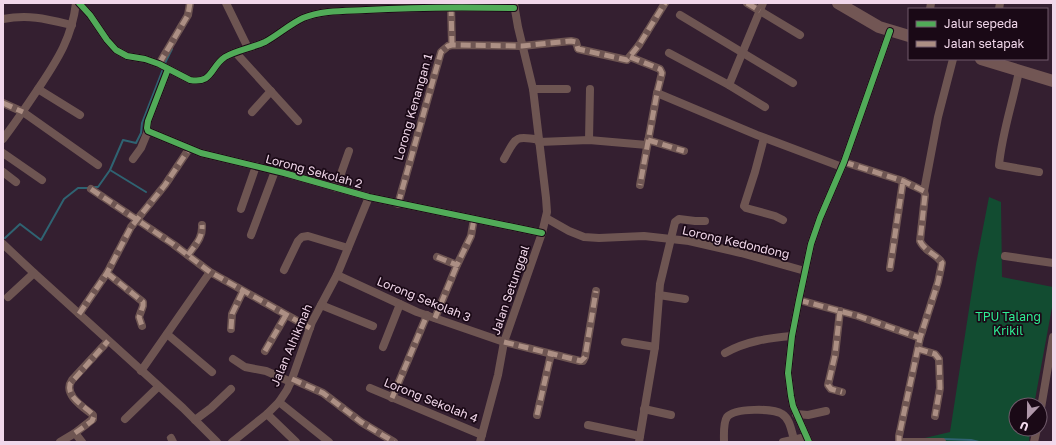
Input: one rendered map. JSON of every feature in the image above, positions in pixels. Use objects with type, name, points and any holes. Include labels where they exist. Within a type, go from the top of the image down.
[{"type":"street","points":[[3,139],[38,90],[62,52],[72,25],[76,3]]},
{"type":"street","points":[[79,3],[90,15],[107,40],[116,50],[127,56],[145,59],[163,66],[190,80],[202,80],[209,76],[223,59],[273,38],[303,18],[314,15],[376,6],[514,5]]},
{"type":"street","points":[[133,160],[141,148],[148,131],[148,121],[163,66],[188,15],[190,3]]},
{"type":"street","points":[[226,3],[248,48]]},
{"type":"street","points":[[451,6],[452,45],[522,46],[571,41],[576,42],[577,49],[626,60],[630,57],[665,3]]},
{"type":"street","points":[[747,3],[762,7],[800,35]]},
{"type":"street","points":[[838,3],[871,23],[890,31],[908,36]]},
{"type":"street","name":"Jalan Setunggal","points":[[481,438],[498,375],[504,342],[546,218],[547,204],[533,89],[522,46],[514,5]]},
{"type":"street","points":[[729,85],[762,7]]},
{"type":"street","points":[[680,15],[792,84]]},
{"type":"street","points":[[3,19],[17,17],[40,17],[72,25]]},
{"type":"street","points":[[783,442],[794,439],[808,439],[796,414],[791,396],[788,373],[792,336],[799,300],[811,244],[820,218],[843,164],[890,31]]},
{"type":"street","name":"Lorong Kenangan 1","points":[[398,204],[441,52],[448,46],[452,45]]},
{"type":"street","points":[[236,53],[298,121]]},
{"type":"street","points":[[669,53],[729,85],[765,107]]},
{"type":"street","points":[[630,57],[661,70],[662,73],[656,93],[640,185]]},
{"type":"street","points":[[942,442],[899,440],[920,338],[942,263],[922,246],[920,241],[924,209],[924,191],[938,117],[953,60]]},
{"type":"street","points":[[986,60],[1053,81]]},
{"type":"street","points":[[1019,71],[1006,122],[999,165],[1039,172]]},
{"type":"street","points":[[533,89],[567,89]]},
{"type":"street","points":[[38,90],[80,115]]},
{"type":"street","points":[[589,140],[590,90]]},
{"type":"street","points":[[252,112],[271,91]]},
{"type":"street","points":[[656,93],[764,138],[843,164],[903,181],[924,191]]},
{"type":"street","points":[[3,103],[22,112],[98,165]]},
{"type":"street","name":"Lorong Sekolah 2","points":[[148,131],[213,157],[256,166],[398,204],[542,233]]},
{"type":"street","points":[[504,158],[514,141],[518,138],[524,137],[539,141],[589,140],[647,142],[684,151]]},
{"type":"street","points":[[764,138],[756,172],[744,206],[746,208],[775,216],[783,220]]},
{"type":"street","points":[[79,314],[107,273],[127,234],[137,219],[165,185],[188,148]]},
{"type":"street","points":[[336,188],[350,151]]},
{"type":"street","points":[[3,153],[42,180]]},
{"type":"street","points":[[241,209],[256,166]]},
{"type":"street","points":[[250,235],[274,171]]},
{"type":"street","points":[[3,172],[16,182]]},
{"type":"street","points":[[890,268],[903,181]]},
{"type":"street","points":[[91,189],[137,219],[210,272],[310,328]]},
{"type":"street","name":"Jalan Alhikmah","points":[[232,442],[267,414],[279,402],[292,380],[310,328],[336,275],[369,197]]},
{"type":"street","name":"Lorong Kedondong","points":[[546,218],[576,234],[592,238],[635,236],[700,243],[805,271]]},
{"type":"street","points":[[435,318],[471,236],[474,219]]},
{"type":"street","points":[[588,425],[639,439],[654,347],[660,284],[677,219],[705,221]]},
{"type":"street","points":[[188,255],[201,236],[202,225]]},
{"type":"street","points":[[284,270],[298,241],[304,236],[348,248]]},
{"type":"street","points":[[3,244],[195,420],[217,442]]},
{"type":"street","points":[[437,256],[457,266]]},
{"type":"street","points":[[1006,256],[1053,263]]},
{"type":"street","points":[[141,371],[210,272]]},
{"type":"street","points":[[107,273],[143,302],[139,316],[142,326]]},
{"type":"street","points":[[8,297],[34,274]]},
{"type":"street","name":"Lorong Sekolah 3","points":[[336,275],[426,315],[504,342],[580,362],[583,361],[585,357],[596,291]]},
{"type":"street","points":[[231,329],[232,314],[243,291]]},
{"type":"street","points":[[659,295],[685,299]]},
{"type":"street","points":[[799,300],[840,311],[920,338]]},
{"type":"street","points":[[383,347],[400,304]]},
{"type":"street","points":[[321,305],[373,326]]},
{"type":"street","points":[[840,311],[835,355],[828,385],[831,389],[842,392]]},
{"type":"street","points":[[265,351],[286,315]]},
{"type":"street","points":[[392,398],[426,315]]},
{"type":"street","points":[[167,334],[212,372]]},
{"type":"street","points":[[725,353],[743,344],[792,336]]},
{"type":"street","points":[[1043,397],[1053,337]]},
{"type":"street","points":[[60,442],[91,421],[94,416],[72,396],[69,391],[69,385],[108,341]]},
{"type":"street","points":[[625,342],[654,347]]},
{"type":"street","points":[[918,349],[935,354],[939,359],[940,388],[935,416]]},
{"type":"street","points":[[537,414],[551,354]]},
{"type":"street","points":[[233,359],[245,367],[266,371],[323,393],[361,422],[394,442]]},
{"type":"street","points":[[125,419],[158,387]]},
{"type":"street","name":"Lorong Sekolah 4","points":[[370,388],[481,438]]},
{"type":"street","points":[[195,420],[211,408],[231,389]]},
{"type":"street","points":[[279,402],[329,442]]},
{"type":"street","points":[[644,408],[671,415]]},
{"type":"street","points":[[724,442],[725,422],[727,418],[730,415],[740,411],[777,411],[781,413],[787,419],[794,439]]},
{"type":"street","points":[[796,414],[808,415],[826,411]]},
{"type":"street","points":[[267,414],[296,442]]},
{"type":"street","points":[[75,433],[82,442]]},
{"type":"street","points":[[242,435],[248,442]]},
{"type":"green space","name":"TPU Talang Krikil","points":[[989,197],[1001,202],[1002,277],[1053,287],[1053,302],[1035,397],[1008,397],[1008,437],[1029,437],[1029,442],[908,442],[950,432],[976,264]]},
{"type":"waterway","points":[[164,65],[172,49]]},
{"type":"waterway","points":[[95,187],[98,187],[110,170],[123,140],[136,143],[141,133],[142,123],[163,69]]},
{"type":"waterway","points":[[110,170],[146,192]]},
{"type":"waterway","points":[[5,238],[20,224],[41,240],[64,199],[78,188],[88,188]]},
{"type":"waterway","points":[[943,439],[971,440],[979,442]]},
{"type":"marked path","points":[[159,64],[188,15],[190,3]]},
{"type":"marked path","points":[[398,204],[441,52],[448,46],[522,46],[571,41],[576,42],[578,49],[627,60],[639,45],[665,3]]},
{"type":"marked path","points":[[747,3],[760,11]]},
{"type":"marked path","points":[[451,6],[452,45]]},
{"type":"marked path","points":[[630,57],[660,69],[662,73],[640,185]]},
{"type":"marked path","points":[[3,103],[23,112]]},
{"type":"marked path","points":[[648,140],[684,151]]},
{"type":"marked path","points":[[79,314],[107,273],[131,227],[165,185],[189,149]]},
{"type":"marked path","points":[[844,162],[903,181],[924,191],[925,195],[920,241],[922,245],[942,263],[938,282],[920,338],[899,442]]},
{"type":"marked path","points":[[890,268],[903,181]]},
{"type":"marked path","points":[[91,189],[173,244],[210,272],[310,328]]},
{"type":"marked path","points":[[437,257],[457,265],[471,236],[474,219]]},
{"type":"marked path","points":[[188,255],[200,238],[202,225]]},
{"type":"marked path","points":[[435,318],[457,265]]},
{"type":"marked path","points":[[107,273],[143,302],[139,317],[142,326]]},
{"type":"marked path","points":[[231,329],[232,314],[243,291]]},
{"type":"marked path","points":[[504,342],[581,361],[585,357],[596,291]]},
{"type":"marked path","points":[[799,300],[858,316],[920,338]]},
{"type":"marked path","points":[[840,311],[835,355],[828,385],[831,389],[842,392]]},
{"type":"marked path","points":[[265,351],[286,315]]},
{"type":"marked path","points":[[392,398],[427,315]]},
{"type":"marked path","points":[[75,433],[92,421],[94,416],[74,398],[71,394],[70,384],[108,341]]},
{"type":"marked path","points":[[918,349],[935,354],[939,359],[940,388],[935,416]]},
{"type":"marked path","points":[[537,415],[551,354]]},
{"type":"marked path","points":[[292,379],[323,393],[361,422],[394,442]]},
{"type":"cycle path","points":[[79,3],[90,15],[107,40],[116,50],[127,56],[145,59],[159,64],[190,80],[197,81],[203,80],[207,77],[216,65],[225,57],[265,42],[298,20],[310,15],[326,12],[403,8],[514,8]]},
{"type":"cycle path","points":[[809,442],[793,406],[788,373],[792,336],[799,300],[811,244],[820,218],[844,162],[890,31]]},
{"type":"cycle path","points":[[168,69],[148,121],[148,131],[201,153],[284,173],[369,197],[542,233]]}]
